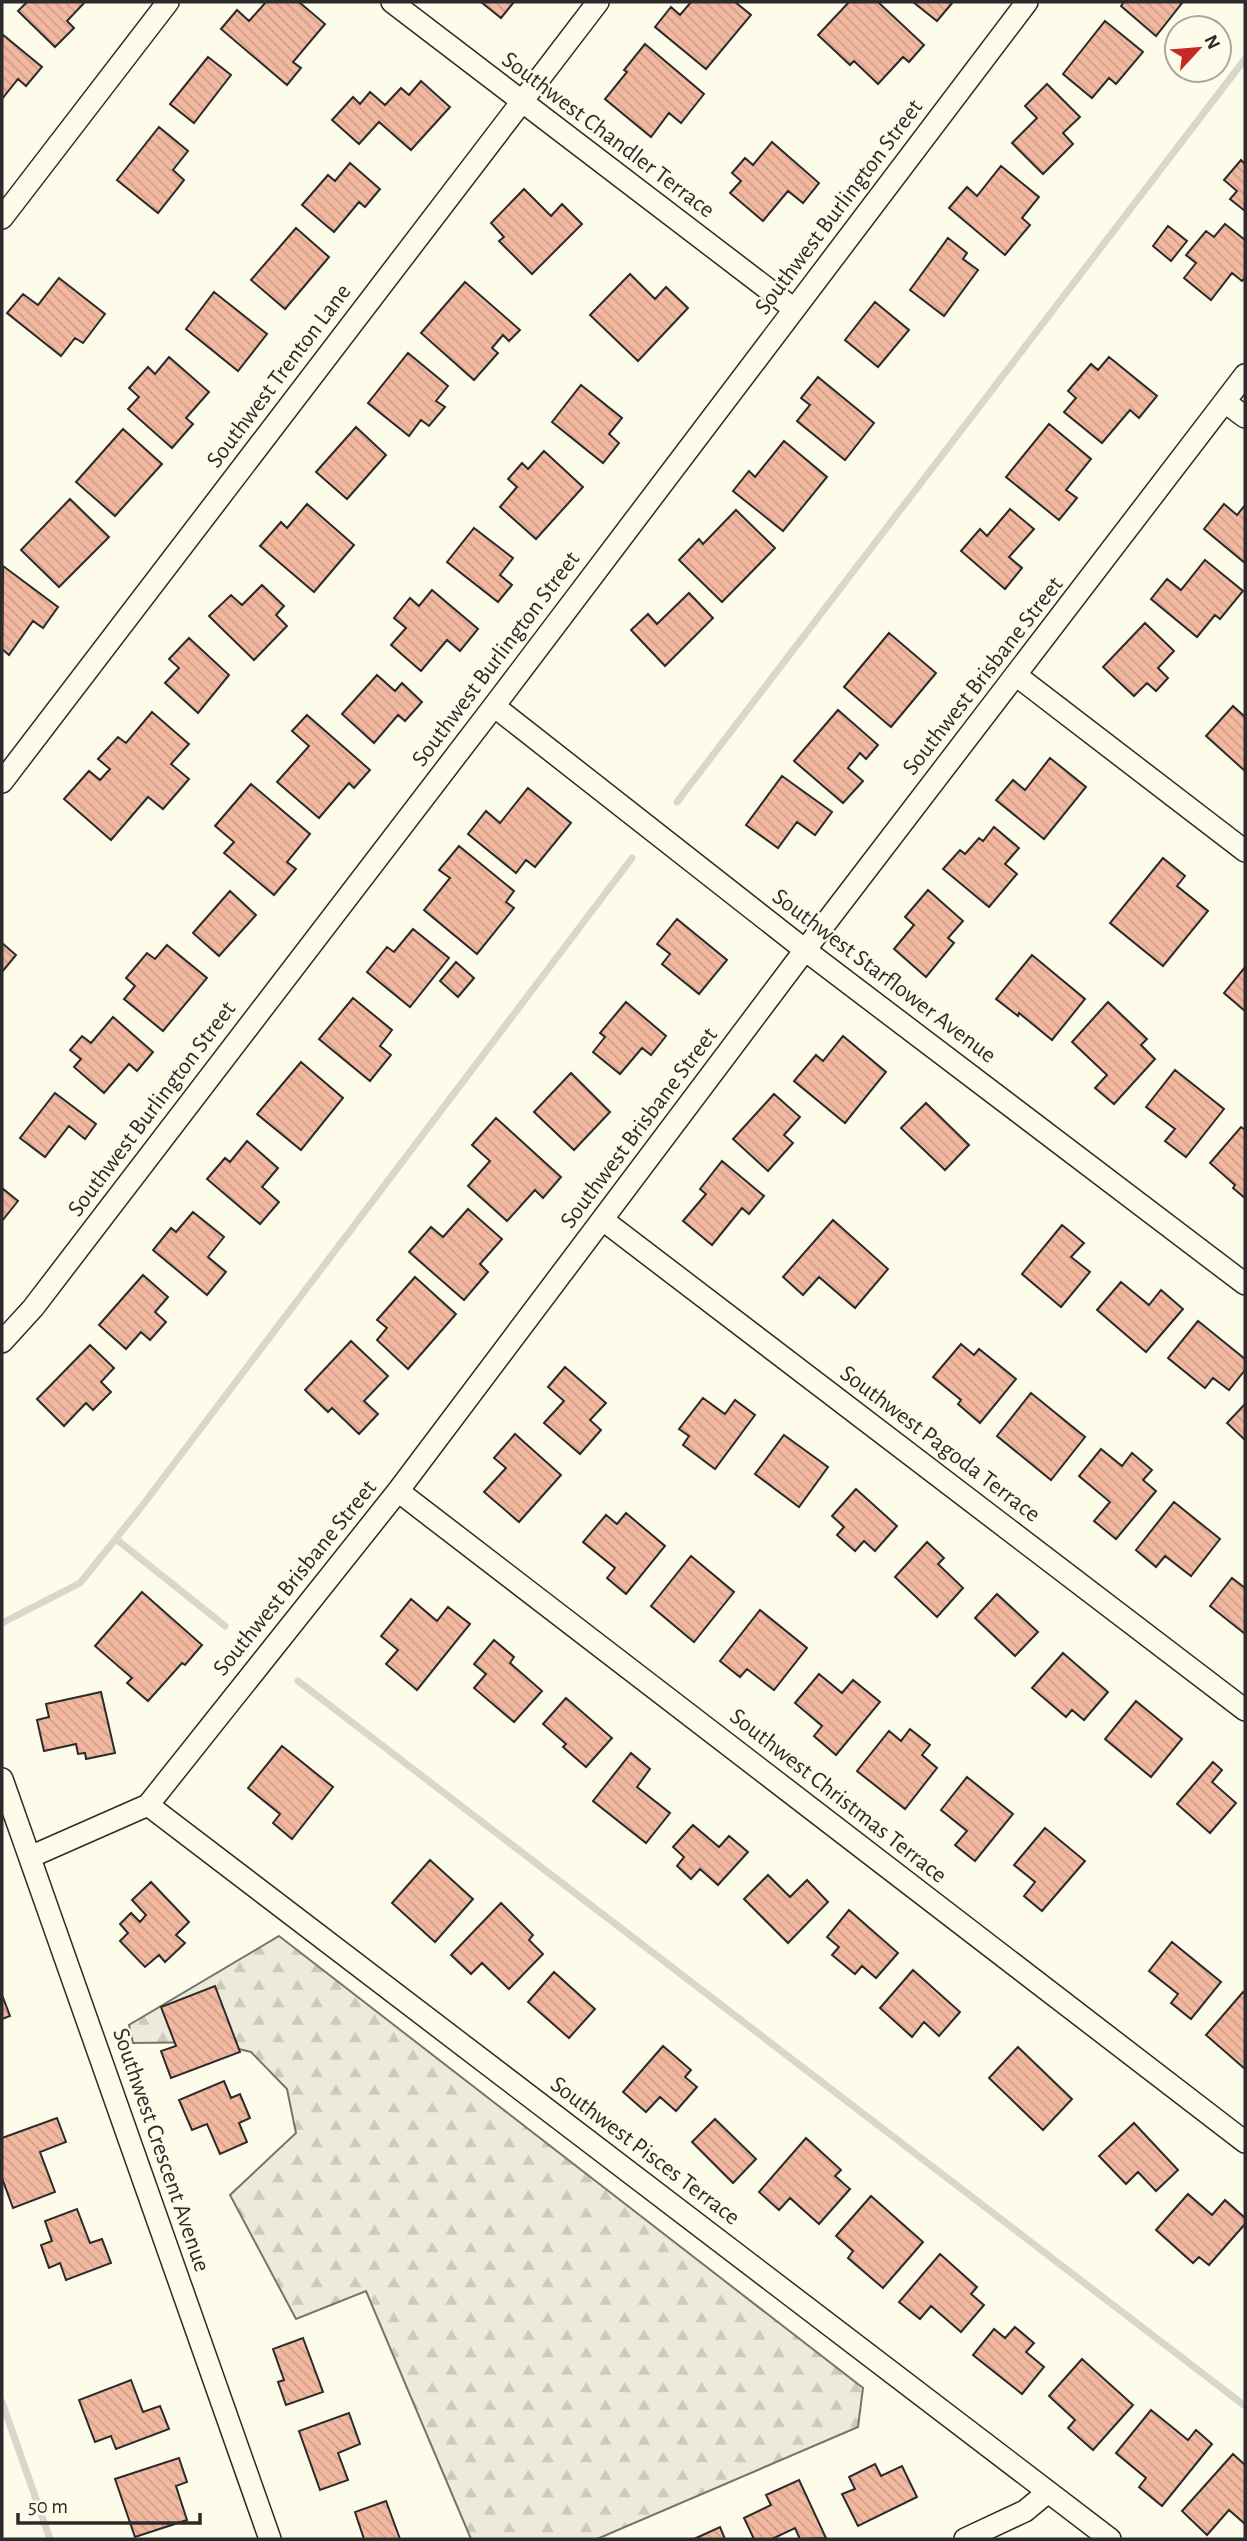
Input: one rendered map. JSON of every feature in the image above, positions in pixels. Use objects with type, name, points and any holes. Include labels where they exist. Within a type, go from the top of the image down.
[{"type":"street","points":[[2,218],[168,2]]},
{"type":"street","name":"Southwest Chandler Terrace","points":[[392,2],[794,309]]},
{"type":"street","name":"Southwest Trenton Lane","points":[[2,782],[598,2]]},
{"type":"street","name":"Southwest Burlington Street","points":[[2,1342],[42,1297],[1027,2]]},
{"type":"street","name":"Southwest Brisbane Street","points":[[30,1857],[148,1805],[398,1491],[805,950],[1245,375]]},
{"type":"street","points":[[1225,402],[1245,417]]},
{"type":"street","points":[[1017,676],[1245,851]]},
{"type":"street","name":"Southwest Starflower Avenue","points":[[494,706],[805,950],[1245,1284]]},
{"type":"street","name":"Southwest Pagoda Terrace","points":[[603,1220],[1245,1710]]},
{"type":"street","name":"Southwest Christmas Terrace","points":[[398,1491],[1245,2143]]},
{"type":"street","name":"Southwest Crescent Avenue","points":[[2,1779],[270,2539]]},
{"type":"street","name":"Southwest Pisces Terrace","points":[[148,1805],[1110,2539]]},
{"type":"street","points":[[965,2539],[1025,2511],[1048,2492]]},
{"type":"green space","points":[[279,1936],[863,2388],[858,2427],[597,2539],[471,2539],[366,2291],[296,2319],[230,2195],[296,2133],[287,2089],[251,2052],[210,2042],[133,2043],[129,2025]]},
{"type":"building","points":[[27,2],[85,2],[67,21],[74,28],[55,47],[18,11]]},
{"type":"building","points":[[266,2],[299,2],[325,24],[293,62],[301,68],[287,85],[221,29],[237,10],[249,21]]},
{"type":"building","points":[[481,2],[514,2],[501,18]]},
{"type":"building","points":[[691,2],[735,2],[751,15],[706,69],[655,27],[671,7],[680,15]]},
{"type":"building","points":[[849,2],[878,2],[924,45],[909,62],[903,57],[878,84],[854,61],[850,65],[818,35]]},
{"type":"building","points":[[913,2],[953,2],[937,21]]},
{"type":"building","points":[[1124,2],[1182,3],[1173,14],[1163,14],[1163,27],[1156,36],[1121,6]]},
{"type":"building","points":[[1105,21],[1143,52],[1116,84],[1109,78],[1092,98],[1063,74]]},
{"type":"building","points":[[2,34],[42,67],[26,86],[18,79],[2,99]]},
{"type":"building","points":[[645,44],[704,94],[681,123],[669,113],[651,137],[605,99]]},
{"type":"building","points":[[208,57],[231,75],[194,123],[170,104]]},
{"type":"building","points":[[421,81],[450,107],[411,150],[379,122],[359,144],[332,120],[353,97],[360,104],[370,92],[385,105],[401,88],[409,95]]},
{"type":"building","points":[[1047,84],[1080,117],[1063,133],[1073,144],[1043,174],[1012,143],[1037,118],[1025,106]]},
{"type":"building","points":[[159,127],[188,151],[173,170],[184,180],[158,213],[117,180]]},
{"type":"building","points":[[772,142],[819,183],[803,203],[788,191],[763,221],[730,193],[741,181],[732,173],[745,158],[753,165]]},
{"type":"building","points":[[1241,160],[1245,164],[1245,211],[1230,199],[1237,191],[1224,180]]},
{"type":"building","points":[[350,163],[380,189],[365,207],[359,202],[334,232],[302,205],[328,175],[335,181]]},
{"type":"building","points":[[1001,166],[1039,197],[1022,218],[1030,225],[1005,255],[949,208],[967,187],[977,196]]},
{"type":"building","points":[[524,189],[551,216],[562,204],[582,224],[532,274],[499,241],[504,237],[491,223]]},
{"type":"building","points":[[1225,224],[1245,240],[1245,278],[1242,281],[1232,273],[1211,300],[1184,278],[1196,263],[1186,255],[1206,231],[1214,237]]},
{"type":"building","points":[[1168,226],[1187,241],[1171,261],[1153,246]]},
{"type":"building","points":[[296,228],[329,257],[285,309],[251,280]]},
{"type":"building","points":[[948,238],[967,253],[963,259],[978,270],[944,316],[910,290]]},
{"type":"building","points":[[630,274],[655,299],[666,287],[688,308],[638,361],[590,315]]},
{"type":"building","points":[[59,278],[105,314],[83,343],[75,338],[61,356],[7,313],[23,294],[38,305]]},
{"type":"building","points":[[465,282],[520,330],[509,341],[503,335],[492,348],[498,353],[474,380],[421,333]]},
{"type":"building","points":[[214,292],[267,334],[238,371],[186,329]]},
{"type":"building","points":[[875,302],[909,330],[878,367],[845,340]]},
{"type":"building","points":[[408,353],[448,386],[436,401],[445,407],[429,426],[421,420],[409,436],[368,403]]},
{"type":"building","points":[[169,357],[209,392],[186,418],[193,424],[172,448],[128,409],[139,397],[129,388],[148,367],[155,374]]},
{"type":"building","points":[[1109,357],[1157,396],[1139,418],[1130,410],[1102,443],[1064,412],[1076,398],[1068,391],[1091,364],[1098,370]]},
{"type":"building","points":[[818,377],[874,423],[845,460],[797,421],[810,405],[801,398]]},
{"type":"building","points":[[581,385],[622,418],[609,434],[619,443],[603,463],[552,422]]},
{"type":"building","points":[[1049,424],[1091,459],[1066,490],[1077,498],[1059,520],[1006,477]]},
{"type":"building","points":[[356,427],[386,455],[347,499],[316,472]]},
{"type":"building","points":[[123,429],[162,464],[115,516],[76,482]]},
{"type":"building","points":[[784,441],[827,477],[783,531],[733,491],[749,471],[755,477]]},
{"type":"building","points":[[544,451],[583,487],[536,539],[500,507],[517,487],[508,479],[522,463],[528,469]]},
{"type":"building","points":[[70,499],[109,537],[59,587],[21,550]]},
{"type":"building","points":[[307,504],[354,545],[314,592],[260,546],[281,522],[287,528]]},
{"type":"building","points":[[1224,504],[1237,515],[1245,505],[1245,563],[1204,529]]},
{"type":"building","points":[[1010,509],[1034,529],[1009,557],[1022,568],[1005,589],[961,551],[980,529],[987,536]]},
{"type":"building","points":[[736,510],[775,548],[722,602],[679,560],[699,539],[703,544]]},
{"type":"building","points":[[474,528],[513,558],[500,575],[512,585],[498,602],[447,562]]},
{"type":"building","points":[[1205,560],[1243,591],[1220,619],[1215,615],[1197,637],[1151,599],[1167,579],[1181,590]]},
{"type":"building","points":[[3,566],[58,607],[43,628],[33,621],[9,655],[2,649]]},
{"type":"building","points":[[262,585],[284,606],[276,615],[287,626],[254,660],[209,616],[231,595],[242,605]]},
{"type":"building","points":[[432,590],[478,629],[460,651],[447,640],[421,671],[391,645],[406,628],[394,618],[410,598],[419,606]]},
{"type":"building","points":[[689,593],[713,618],[665,666],[631,630],[648,614],[657,624]]},
{"type":"building","points":[[1145,623],[1174,651],[1158,668],[1168,678],[1156,691],[1147,683],[1134,696],[1103,667]]},
{"type":"building","points":[[889,633],[936,673],[891,727],[844,687]]},
{"type":"building","points":[[189,638],[229,675],[198,713],[165,683],[179,668],[169,659]]},
{"type":"building","points":[[377,675],[395,691],[402,683],[422,702],[405,721],[398,715],[374,743],[342,714]]},
{"type":"building","points":[[1233,706],[1245,717],[1245,771],[1206,736]]},
{"type":"building","points":[[838,710],[878,745],[866,759],[860,753],[848,768],[863,781],[843,803],[794,761]]},
{"type":"building","points":[[152,712],[189,744],[171,764],[189,779],[163,809],[148,797],[111,840],[64,799],[89,771],[100,780],[110,769],[98,759],[118,737],[126,743]]},
{"type":"building","points":[[307,715],[370,770],[354,788],[349,783],[319,818],[277,782],[309,746],[292,731]]},
{"type":"building","points":[[1050,758],[1086,787],[1044,839],[996,800],[1013,780],[1025,790]]},
{"type":"building","points":[[782,776],[832,812],[815,835],[797,822],[778,848],[746,825]]},
{"type":"building","points":[[251,784],[310,834],[287,862],[296,869],[274,895],[224,853],[234,842],[215,826]]},
{"type":"building","points":[[528,788],[571,823],[535,867],[526,860],[516,873],[468,834],[486,811],[500,823]]},
{"type":"building","points":[[994,827],[1019,848],[1005,864],[1017,874],[989,907],[943,869],[960,850],[965,854],[979,838],[983,841]]},
{"type":"building","points":[[459,846],[514,891],[506,902],[514,908],[477,954],[424,910],[450,878],[439,870]]},
{"type":"building","points":[[1163,858],[1185,876],[1177,886],[1208,911],[1163,966],[1110,923]]},
{"type":"building","points":[[928,890],[963,921],[948,938],[954,943],[926,977],[894,949],[914,925],[905,917]]},
{"type":"building","points":[[230,891],[256,915],[219,956],[193,933]]},
{"type":"building","points":[[677,919],[727,960],[699,994],[662,964],[670,954],[657,944]]},
{"type":"building","points":[[413,929],[449,958],[410,1007],[367,972],[387,947],[394,952]]},
{"type":"building","points":[[2,943],[16,955],[2,972]]},
{"type":"building","points":[[167,945],[207,978],[163,1031],[124,999],[135,986],[126,978],[147,953],[155,959]]},
{"type":"building","points":[[1032,955],[1085,999],[1052,1040],[1019,1013],[1018,1016],[996,999]]},
{"type":"building","points":[[456,962],[474,978],[458,997],[440,981]]},
{"type":"building","points":[[1245,967],[1245,1011],[1224,993]]},
{"type":"building","points":[[353,998],[392,1030],[380,1046],[391,1055],[370,1081],[319,1039]]},
{"type":"building","points":[[626,1002],[666,1036],[651,1055],[642,1048],[620,1074],[593,1052],[605,1037],[600,1033]]},
{"type":"building","points":[[1108,1002],[1147,1039],[1141,1045],[1155,1059],[1114,1104],[1095,1088],[1107,1075],[1072,1042]]},
{"type":"building","points":[[113,1017],[153,1052],[137,1071],[129,1064],[104,1093],[74,1067],[81,1059],[70,1050],[82,1036],[91,1043]]},
{"type":"building","points":[[843,1036],[886,1072],[845,1123],[794,1081],[816,1055],[823,1061]]},
{"type":"building","points":[[301,1062],[343,1098],[301,1150],[257,1114]]},
{"type":"building","points":[[1175,1070],[1224,1109],[1186,1157],[1165,1141],[1175,1129],[1146,1107]]},
{"type":"building","points":[[571,1073],[610,1112],[574,1150],[534,1112]]},
{"type":"building","points":[[55,1093],[96,1124],[85,1139],[69,1126],[45,1157],[20,1138]]},
{"type":"building","points":[[774,1094],[800,1117],[784,1135],[793,1143],[768,1171],[733,1139]]},
{"type":"building","points":[[926,1103],[969,1145],[945,1170],[901,1128]]},
{"type":"building","points":[[496,1118],[561,1177],[543,1198],[535,1190],[507,1221],[468,1186],[490,1161],[472,1145]]},
{"type":"building","points":[[1241,1127],[1245,1130],[1245,1198],[1233,1188],[1235,1185],[1210,1163]]},
{"type":"building","points":[[247,1141],[278,1168],[262,1187],[279,1202],[260,1224],[207,1179],[225,1158],[230,1162]]},
{"type":"building","points":[[722,1161],[764,1196],[749,1214],[742,1208],[712,1245],[683,1221],[706,1194],[700,1189]]},
{"type":"building","points":[[2,1188],[18,1201],[2,1221]]},
{"type":"building","points":[[468,1209],[502,1239],[480,1264],[488,1272],[464,1300],[409,1252],[431,1227],[443,1237]]},
{"type":"building","points":[[193,1212],[224,1237],[208,1257],[226,1272],[207,1295],[153,1250],[171,1228],[176,1232]]},
{"type":"building","points":[[833,1220],[888,1269],[855,1308],[819,1277],[803,1295],[783,1277]]},
{"type":"building","points":[[1062,1225],[1084,1243],[1071,1257],[1090,1272],[1061,1307],[1022,1274]]},
{"type":"building","points":[[143,1275],[168,1297],[155,1312],[166,1322],[150,1340],[141,1332],[126,1349],[99,1325]]},
{"type":"building","points":[[415,1277],[456,1314],[408,1369],[377,1340],[387,1328],[377,1320]]},
{"type":"building","points":[[1121,1282],[1149,1305],[1161,1290],[1183,1309],[1146,1352],[1097,1310]]},
{"type":"building","points":[[1198,1321],[1245,1359],[1245,1370],[1229,1390],[1213,1378],[1205,1388],[1168,1358]]},
{"type":"building","points":[[351,1341],[388,1376],[364,1401],[378,1414],[359,1434],[332,1408],[328,1412],[305,1390]]},
{"type":"building","points":[[961,1344],[974,1355],[979,1349],[1016,1379],[980,1423],[958,1404],[961,1400],[933,1377]]},
{"type":"building","points":[[90,1345],[114,1368],[101,1382],[111,1392],[93,1410],[86,1403],[64,1426],[37,1399]]},
{"type":"building","points":[[565,1367],[606,1403],[590,1420],[601,1430],[580,1454],[544,1423],[564,1401],[548,1387]]},
{"type":"building","points":[[1031,1393],[1085,1437],[1051,1480],[997,1436]]},
{"type":"building","points":[[703,1398],[725,1414],[735,1400],[755,1415],[715,1469],[683,1445],[689,1436],[679,1429]]},
{"type":"building","points":[[1245,1404],[1245,1440],[1227,1423]]},
{"type":"building","points":[[515,1434],[561,1475],[519,1522],[484,1492],[506,1468],[494,1458]]},
{"type":"building","points":[[784,1435],[828,1467],[799,1507],[755,1474]]},
{"type":"building","points":[[1101,1449],[1122,1466],[1132,1453],[1152,1470],[1143,1480],[1156,1491],[1116,1539],[1094,1521],[1110,1502],[1079,1476]]},
{"type":"building","points":[[856,1489],[897,1526],[875,1551],[864,1541],[855,1551],[837,1535],[844,1527],[832,1516]]},
{"type":"building","points":[[1174,1502],[1220,1539],[1191,1576],[1165,1556],[1156,1567],[1136,1550]]},
{"type":"building","points":[[626,1513],[665,1546],[626,1594],[607,1578],[615,1568],[583,1542],[606,1515],[617,1524]]},
{"type":"building","points":[[927,1542],[944,1558],[938,1564],[963,1588],[937,1617],[895,1577]]},
{"type":"building","points":[[691,1556],[734,1592],[694,1642],[651,1606]]},
{"type":"building","points":[[1232,1578],[1245,1588],[1245,1634],[1210,1606]]},
{"type":"building","points":[[142,1592],[202,1645],[148,1701],[127,1683],[132,1678],[95,1646]]},
{"type":"building","points":[[997,1594],[1038,1632],[1015,1656],[975,1618]]},
{"type":"building","points":[[411,1599],[437,1621],[448,1607],[470,1624],[417,1690],[386,1664],[398,1650],[381,1636]]},
{"type":"building","points":[[760,1610],[807,1648],[774,1690],[747,1669],[740,1677],[720,1661]]},
{"type":"building","points":[[494,1640],[514,1657],[510,1663],[542,1691],[514,1722],[474,1688],[486,1674],[474,1664]]},
{"type":"building","points":[[1063,1653],[1108,1692],[1084,1720],[1072,1710],[1066,1717],[1032,1688]]},
{"type":"building","points":[[819,1674],[842,1693],[853,1680],[880,1702],[836,1755],[814,1736],[822,1726],[795,1703]]},
{"type":"building","points":[[101,1692],[115,1753],[86,1759],[85,1753],[78,1754],[76,1744],[44,1751],[37,1720],[49,1717],[46,1704]]},
{"type":"building","points":[[566,1698],[612,1738],[586,1767],[563,1747],[566,1744],[543,1724]]},
{"type":"building","points":[[1136,1701],[1182,1739],[1151,1777],[1105,1739]]},
{"type":"building","points":[[910,1729],[930,1745],[922,1755],[937,1768],[905,1809],[857,1771],[889,1731],[901,1741]]},
{"type":"building","points":[[282,1746],[333,1787],[292,1839],[273,1823],[280,1814],[248,1788]]},
{"type":"building","points":[[631,1753],[650,1769],[637,1787],[670,1813],[646,1843],[593,1801]]},
{"type":"building","points":[[1213,1762],[1222,1770],[1212,1782],[1236,1803],[1210,1833],[1177,1804]]},
{"type":"building","points":[[967,1777],[1013,1814],[975,1861],[955,1845],[967,1831],[941,1810]]},
{"type":"building","points":[[693,1825],[719,1847],[729,1836],[748,1852],[718,1885],[700,1869],[691,1879],[677,1866],[684,1857],[673,1847]]},
{"type":"building","points":[[1045,1828],[1085,1861],[1042,1911],[1024,1896],[1035,1882],[1014,1865]]},
{"type":"building","points":[[430,1860],[473,1899],[435,1942],[392,1903]]},
{"type":"building","points":[[768,1875],[790,1897],[807,1880],[828,1902],[788,1943],[744,1899]]},
{"type":"building","points":[[151,1882],[189,1922],[176,1935],[185,1943],[165,1962],[159,1955],[145,1967],[120,1941],[128,1933],[120,1924],[131,1913],[140,1922],[146,1915],[132,1900]]},
{"type":"building","points":[[501,1903],[533,1935],[529,1940],[543,1954],[509,1989],[482,1963],[471,1974],[451,1955]]},
{"type":"building","points":[[849,1910],[898,1953],[876,1978],[862,1966],[855,1974],[832,1955],[839,1947],[827,1937]]},
{"type":"building","points":[[1172,1942],[1221,1982],[1191,2019],[1171,2003],[1178,1994],[1149,1971]]},
{"type":"building","points":[[913,1970],[960,2012],[939,2036],[924,2022],[912,2037],[880,2008]]},
{"type":"building","points":[[554,1972],[595,2009],[569,2038],[528,2002]]},
{"type":"building","points":[[215,1986],[240,2052],[171,2078],[161,2051],[176,2046],[161,2007]]},
{"type":"building","points":[[1243,1992],[1245,1994],[1245,2069],[1206,2035]]},
{"type":"building","points":[[2,1995],[10,2016],[2,2019]]},
{"type":"building","points":[[663,2046],[691,2070],[685,2077],[697,2087],[676,2111],[660,2097],[646,2112],[623,2092]]},
{"type":"building","points":[[1018,2047],[1072,2099],[1043,2130],[989,2078]]},
{"type":"building","points":[[224,2081],[231,2098],[240,2094],[250,2118],[239,2123],[247,2142],[220,2154],[207,2124],[192,2130],[179,2100]]},
{"type":"building","points":[[57,2118],[66,2142],[40,2152],[55,2192],[13,2208],[2,2178],[2,2138]]},
{"type":"building","points":[[715,2119],[756,2159],[733,2183],[692,2142]]},
{"type":"building","points":[[1134,2123],[1178,2170],[1156,2191],[1138,2172],[1126,2184],[1099,2156]]},
{"type":"building","points":[[806,2138],[841,2170],[835,2176],[850,2189],[819,2224],[790,2198],[779,2210],[759,2192]]},
{"type":"building","points":[[1188,2194],[1212,2215],[1225,2200],[1245,2218],[1245,2224],[1209,2265],[1199,2257],[1193,2263],[1156,2230]]},
{"type":"building","points":[[871,2196],[923,2242],[883,2288],[848,2258],[853,2251],[836,2236]]},
{"type":"building","points":[[77,2209],[90,2243],[102,2239],[111,2263],[66,2280],[60,2263],[49,2268],[41,2245],[52,2241],[45,2221]]},
{"type":"building","points":[[940,2254],[977,2287],[971,2294],[984,2305],[961,2332],[931,2306],[920,2319],[899,2302]]},
{"type":"building","points":[[1015,2327],[1034,2343],[1026,2352],[1044,2367],[1022,2394],[973,2355],[994,2329],[1005,2338]]},
{"type":"building","points":[[303,2338],[323,2392],[286,2405],[278,2382],[284,2380],[273,2349]]},
{"type":"building","points":[[1082,2359],[1133,2405],[1093,2450],[1068,2428],[1075,2420],[1049,2396]]},
{"type":"building","points":[[131,2380],[143,2412],[160,2406],[169,2429],[116,2449],[111,2436],[95,2442],[79,2400]]},
{"type":"building","points":[[1151,2410],[1188,2440],[1196,2430],[1212,2444],[1162,2506],[1139,2487],[1146,2478],[1116,2453]]},
{"type":"building","points":[[349,2413],[360,2444],[338,2453],[348,2480],[320,2490],[299,2431]]},
{"type":"building","points":[[1233,2454],[1245,2465],[1245,2524],[1229,2510],[1207,2535],[1182,2511]]},
{"type":"building","points":[[179,2458],[187,2482],[176,2486],[187,2520],[135,2537],[115,2479]]},
{"type":"building","points":[[875,2464],[881,2476],[902,2466],[917,2497],[858,2526],[842,2494],[855,2489],[849,2477]]},
{"type":"building","points":[[799,2480],[826,2538],[800,2539],[795,2528],[772,2539],[754,2539],[744,2518],[771,2505],[766,2495]]},
{"type":"building","points":[[386,2501],[400,2539],[364,2539],[355,2512]]},
{"type":"building","points":[[720,2527],[725,2539],[694,2539]]},
{"type":"waterway","points":[[677,802],[1245,59]]},
{"type":"waterway","points":[[2,1623],[80,1583],[139,1510],[632,858]]},
{"type":"waterway","points":[[116,1539],[225,1626]]},
{"type":"waterway","points":[[298,1681],[1245,2406]]},
{"type":"waterway","points":[[2,2402],[50,2539]]}]
